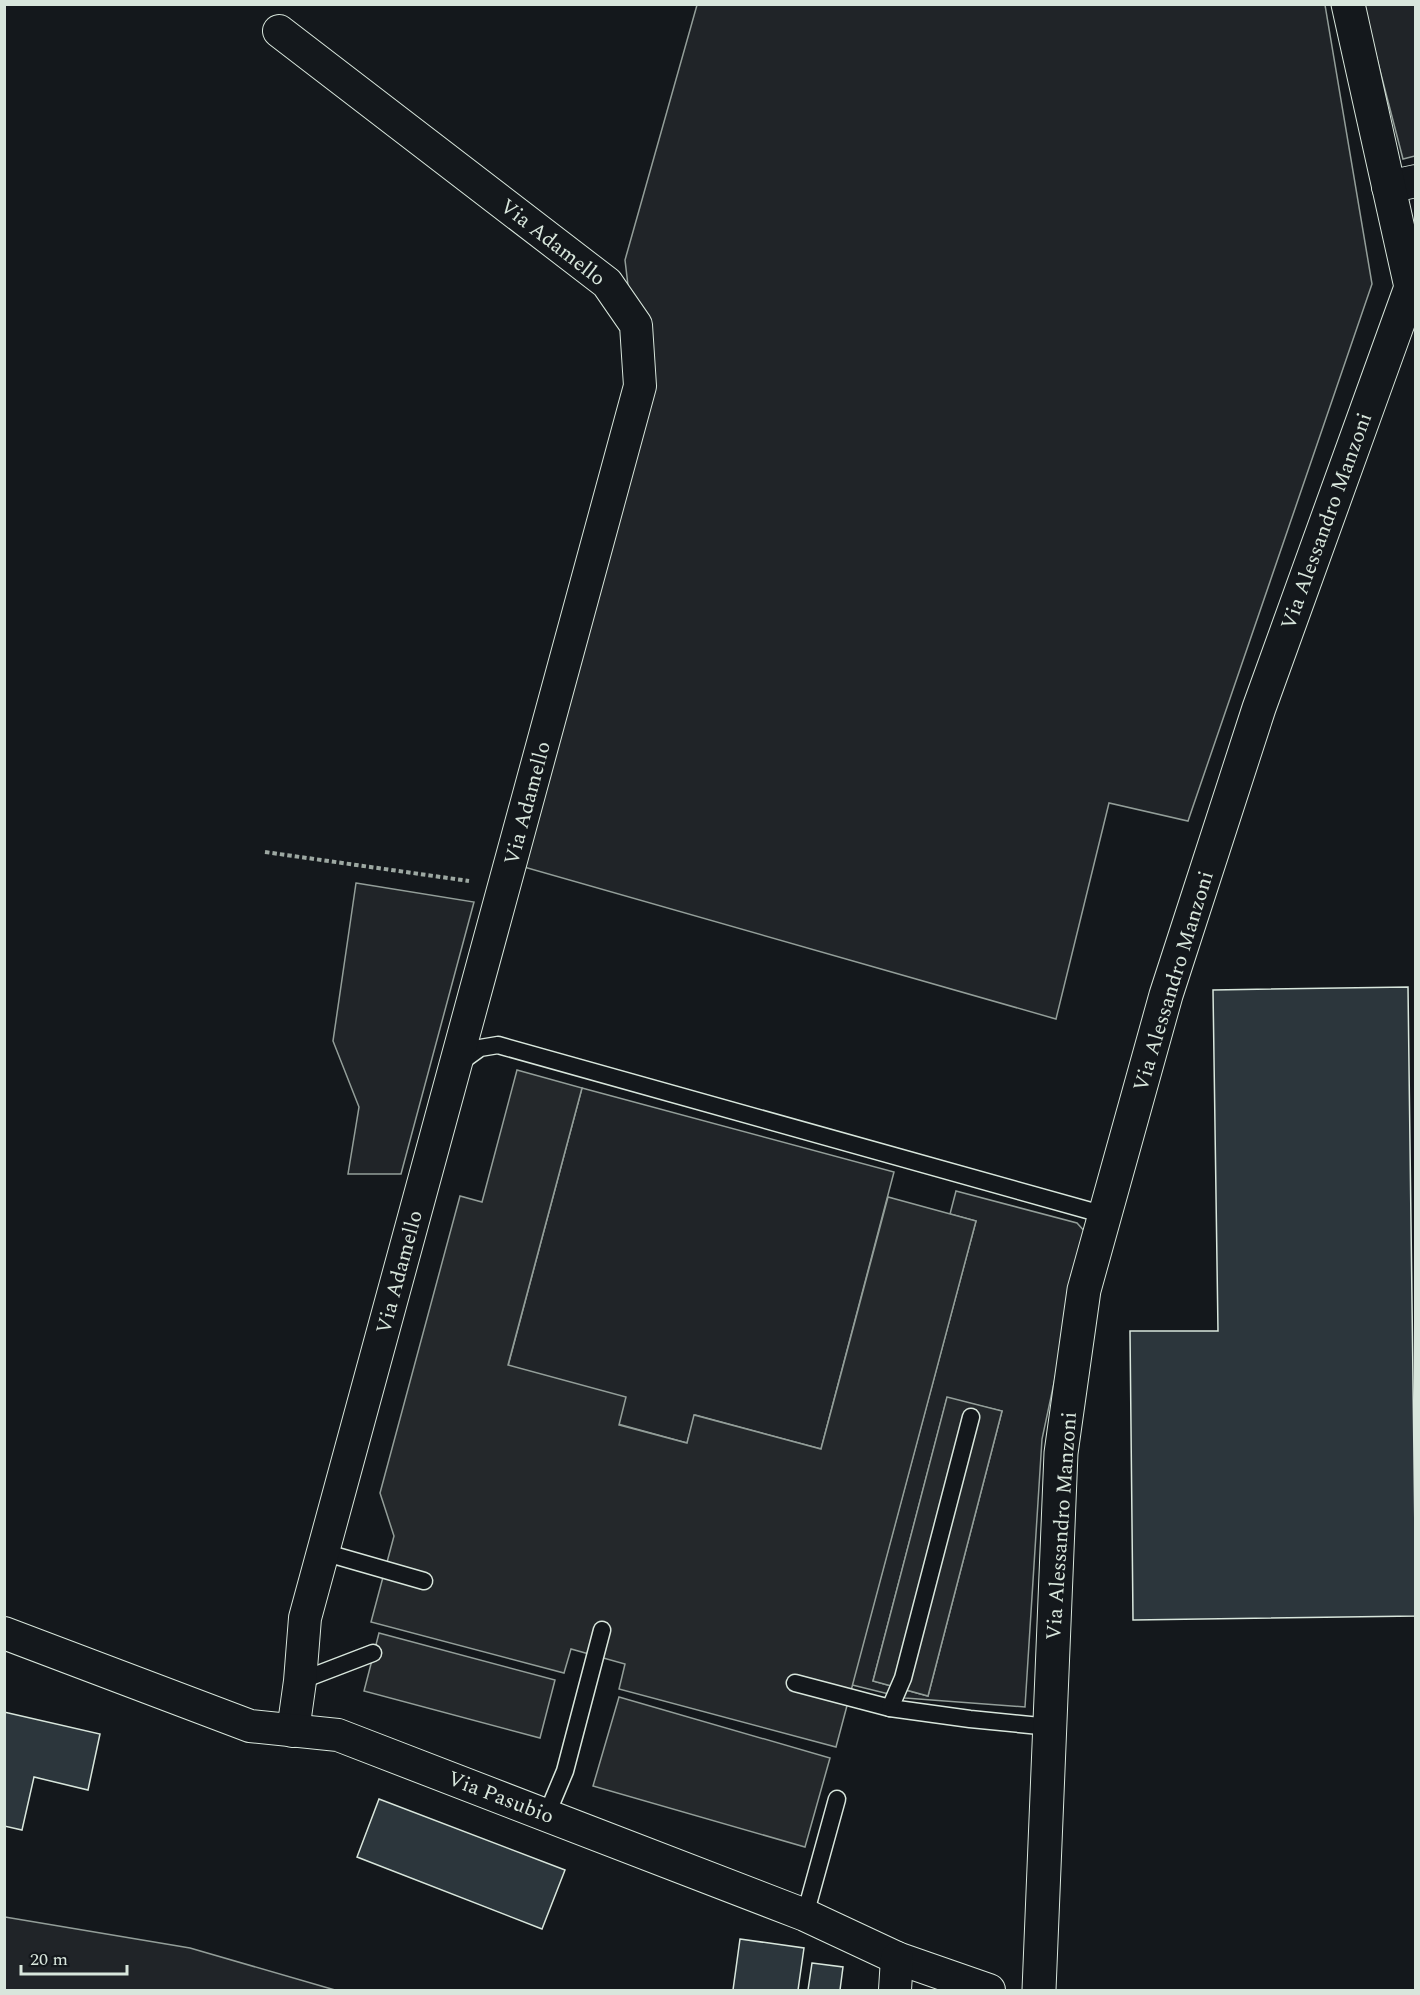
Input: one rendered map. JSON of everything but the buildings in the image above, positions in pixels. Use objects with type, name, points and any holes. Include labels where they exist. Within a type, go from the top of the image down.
[{"type":"street","name":"Via Alessandro Manzoni","points":[[1039,1990],[1061,1453],[1084,1290],[1166,996],[1259,708],[1411,287],[1402,184],[1348,4]]},
{"type":"street","name":"Via Adamello","points":[[279,31],[607,283],[636,325],[640,386],[305,1618],[300,1681],[292,1731]]},
{"type":"street","name":"Via Pasubio","points":[[4,1633],[250,1726],[338,1735],[548,1814],[805,1915],[897,1958],[989,1990]]},
{"type":"street","points":[[895,1990],[897,1958]]},
{"type":"lane","points":[[455,1066],[480,1048],[498,1044],[1105,1215]]},
{"type":"lane","points":[[890,1708],[903,1678],[971,1417]]},
{"type":"lane","points":[[323,1552],[424,1581]]},
{"type":"lane","points":[[548,1814],[564,1771],[602,1630]]},
{"type":"lane","points":[[300,1681],[373,1653]]},
{"type":"lane","points":[[795,1683],[890,1708],[1050,1727]]},
{"type":"lane","points":[[805,1915],[837,1799]]},
{"type":"path","points":[[265,852],[504,886]]},
{"type":"shaded area","points":[[697,5],[1325,5],[1372,284],[1188,821],[1109,803],[1056,1019],[510,863],[640,386],[625,260]]},
{"type":"shaded area","points":[[1363,5],[1415,5],[1415,156],[1403,159]]},
{"type":"shaded area","points":[[356,883],[474,902],[401,1174],[348,1174],[359,1107],[333,1041]]},
{"type":"shaded area","points":[[517,1070],[582,1088],[508,1365],[626,1397],[619,1425],[687,1443],[694,1415],[821,1449],[888,1197],[976,1221],[836,1747],[619,1689],[625,1664],[571,1649],[564,1673],[371,1622],[394,1536],[380,1493],[460,1196],[482,1202]]},
{"type":"shaded area","points":[[582,1088],[894,1172],[821,1449],[695,1415],[687,1443],[618,1424],[625,1398],[508,1366]]},
{"type":"shaded area","points":[[956,1191],[1077,1223],[1086,1233],[1042,1439],[1025,1707],[905,1698],[824,1678],[858,1662],[976,1221],[950,1214]],"holes":[[[947,1398],[1002,1411],[928,1696],[873,1681]]]},
{"type":"shaded area","points":[[947,1397],[1002,1411],[928,1696],[873,1681]]},
{"type":"shaded area","points":[[379,1633],[555,1680],[540,1738],[364,1691]]},
{"type":"shaded area","points":[[619,1697],[830,1758],[805,1847],[593,1786]]},
{"type":"shaded area","points":[[5,1917],[190,1948],[335,1990],[5,1990]]}]
